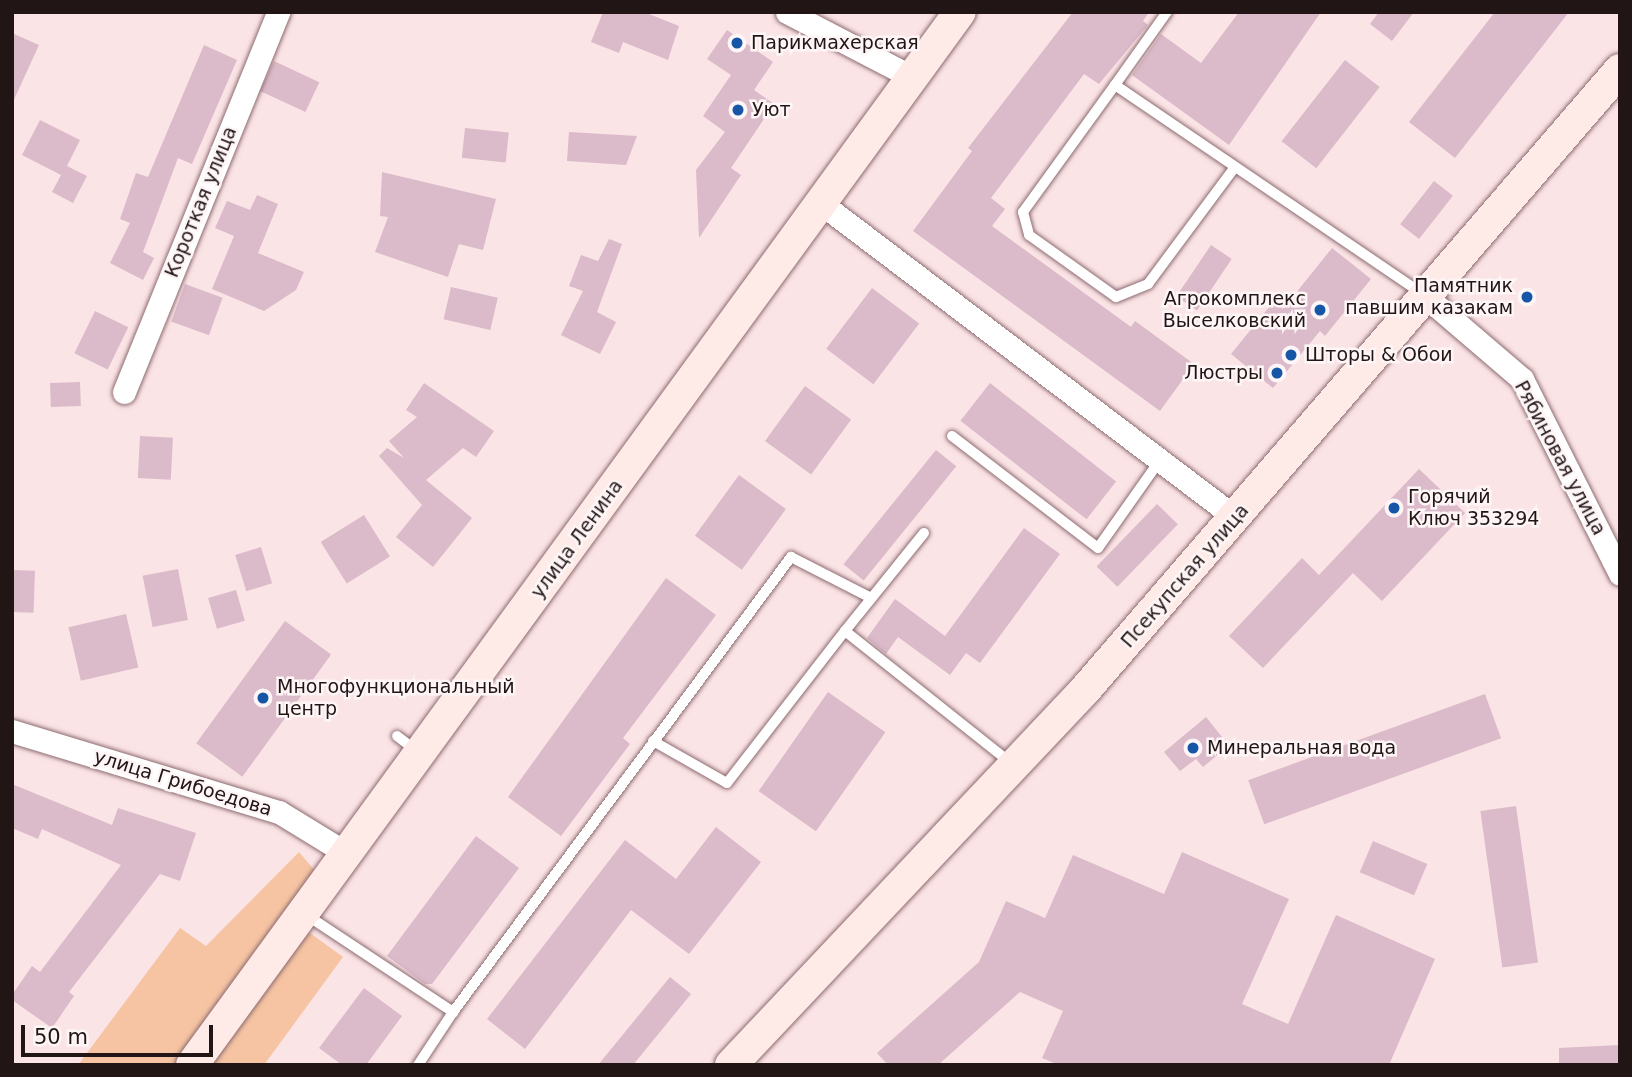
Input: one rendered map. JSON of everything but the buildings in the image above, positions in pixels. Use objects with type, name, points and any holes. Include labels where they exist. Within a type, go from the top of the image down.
[{"type":"street","name":"Короткая улица","points":[[124,392],[278,12]]},
{"type":"street","points":[[787,12],[914,78]]},
{"type":"street","name":"улица Ленина","points":[[192,1065],[346,853],[409,745],[822,204],[960,12]]},
{"type":"street","name":"Псекупская улица","points":[[732,1065],[1014,766],[1237,518],[1620,70]]},
{"type":"street","points":[[822,204],[1237,518]]},
{"type":"street","name":"Рябиновая улица","points":[[1425,296],[1522,379],[1620,574]]},
{"type":"street","name":"улица Грибоедова","points":[[12,731],[279,812],[346,853]]},
{"type":"lane","points":[[1167,12],[1023,212],[1029,235],[1116,297],[1148,284],[1234,168]]},
{"type":"lane","points":[[1115,85],[1425,296]]},
{"type":"lane","points":[[952,436],[1098,548],[1160,460]]},
{"type":"lane","points":[[653,741],[727,783],[923,533]]},
{"type":"lane","points":[[418,1065],[453,1012],[791,557],[871,598]]},
{"type":"lane","points":[[845,631],[1014,766]]},
{"type":"lane","points":[[303,912],[453,1012]]},
{"type":"shaded area","points":[[299,852],[317,873],[177,1065],[78,1065],[180,928],[206,946]]},
{"type":"shaded area","points":[[306,930],[343,957],[264,1065],[208,1065]]},
{"type":"place","name":"Парикмахерская","points":[[737,43]]},
{"type":"place","name":"Уют","points":[[738,110]]},
{"type":"place","name":"Памятник павшим казакам","points":[[1527,297]]},
{"type":"place","name":"Агрокомплекс Выселковский","points":[[1320,310]]},
{"type":"place","name":"Шторы & Обои","points":[[1291,355]]},
{"type":"place","name":"Люстры","points":[[1277,373]]},
{"type":"place","name":"Горячий Ключ 353294","points":[[1394,508]]},
{"type":"place","name":"Многофункциональный центр","points":[[263,698]]},
{"type":"place","name":"Минеральная вода","points":[[1193,748]]}]
